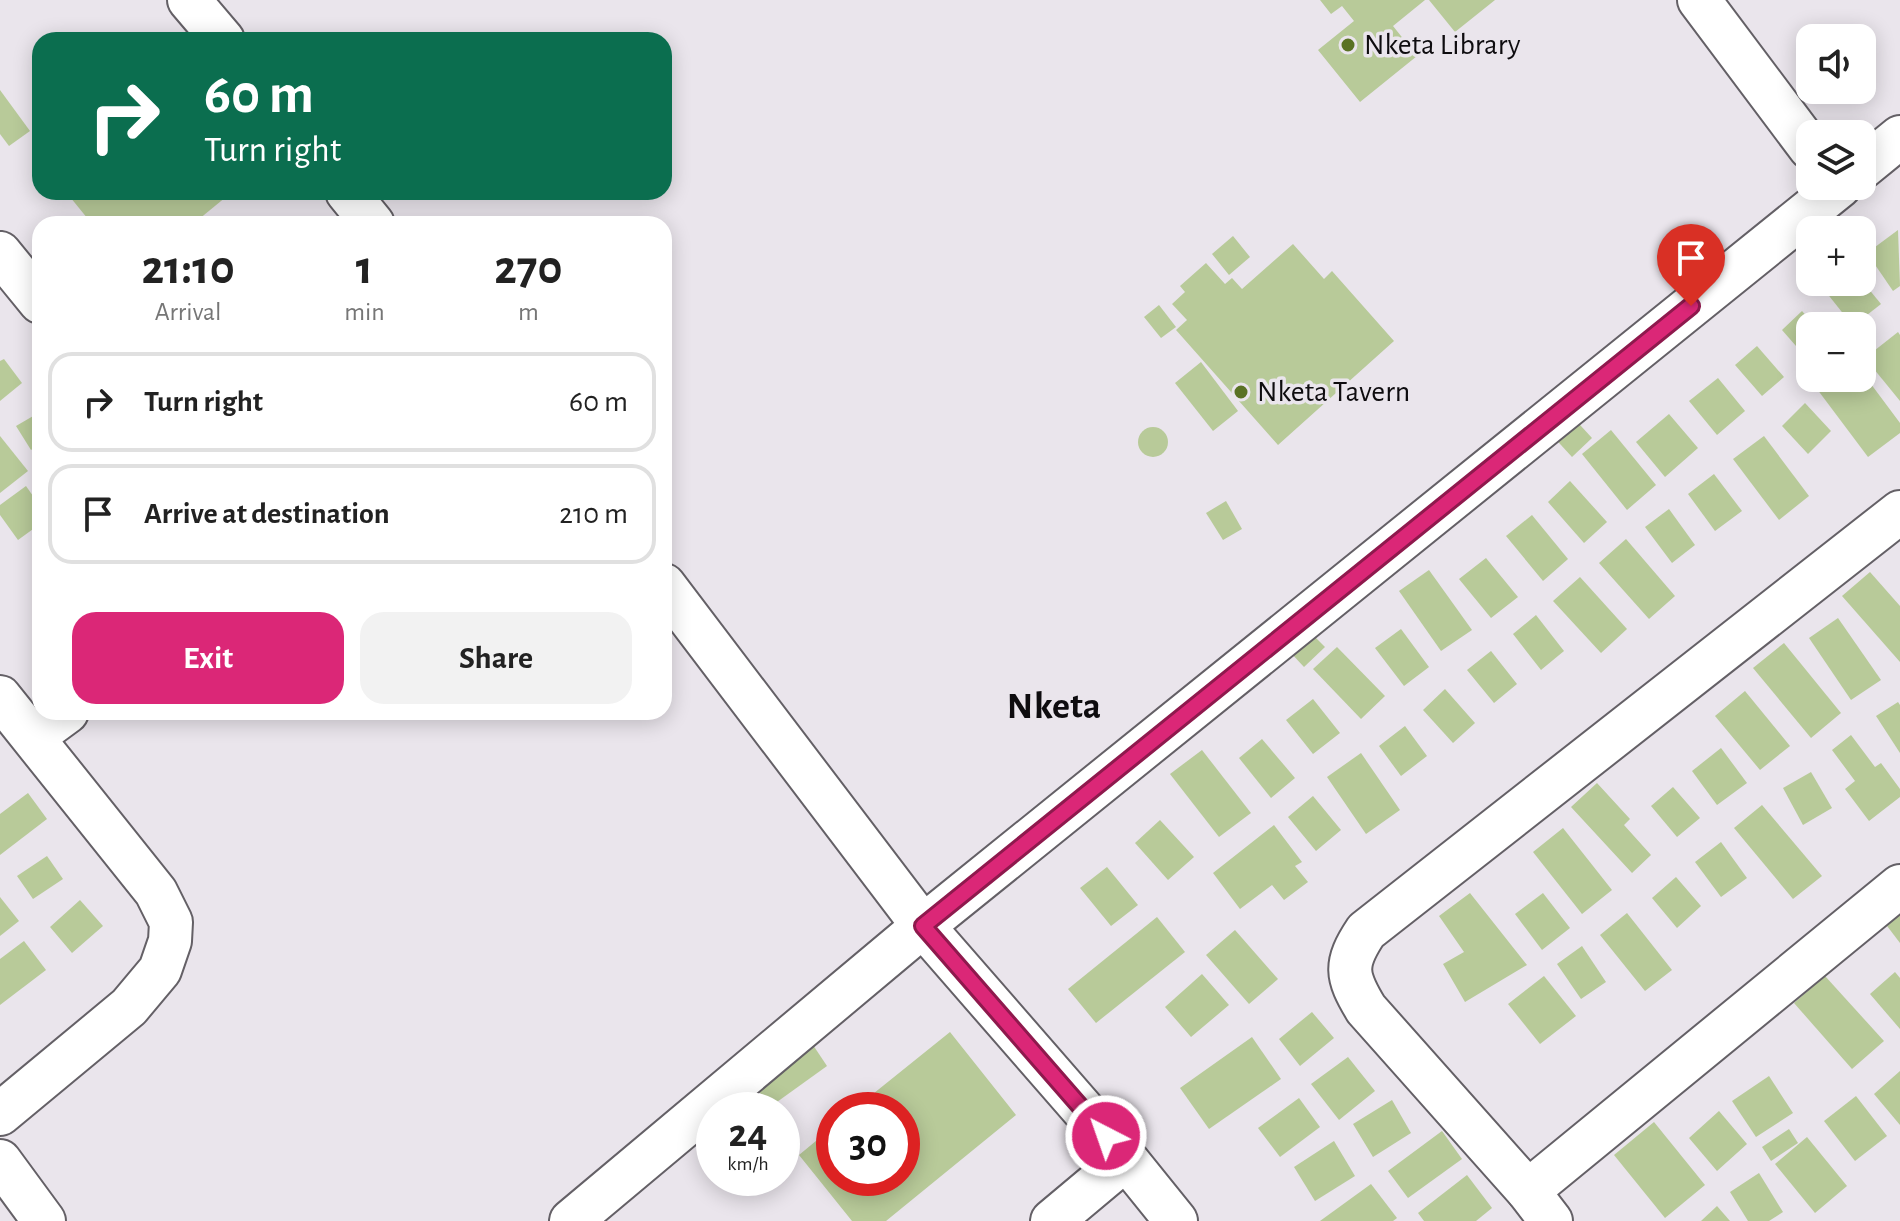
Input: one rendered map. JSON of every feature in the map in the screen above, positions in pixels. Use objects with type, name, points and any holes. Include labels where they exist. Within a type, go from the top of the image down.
[{"type":"street","points":[[189,0],[216,32]]},
{"type":"street","points":[[1699,0],[1796,129]]},
{"type":"street","points":[[1876,157],[1900,137]]},
{"type":"street","points":[[354,200],[366,216]]},
{"type":"street","points":[[571,1221],[923,926],[1822,200]]},
{"type":"street","points":[[0,253],[32,292]]},
{"type":"street","points":[[1900,512],[1366,931],[1354,948],[1349,964],[1351,984],[1366,1009],[1540,1206],[1900,886]]},
{"type":"street","points":[[672,596],[923,926],[1126,1159],[1176,1221]]},
{"type":"street","points":[[0,697],[156,892],[171,922],[170,941],[160,970],[129,1007],[0,1114]]},
{"type":"street","points":[[33,737],[56,720]]},
{"type":"street","points":[[1052,1221],[1126,1159]]},
{"type":"street","points":[[0,1161],[44,1221]]},
{"type":"building","points":[[1320,0],[1425,0],[1393,26],[1417,56],[1360,102],[1318,50],[1354,21],[1342,6],[1331,14]]},
{"type":"building","points":[[1429,0],[1495,0],[1455,32]]},
{"type":"building","points":[[0,90],[30,131],[9,146],[0,134]]},
{"type":"building","points":[[72,200],[222,200],[203,216],[86,216]]},
{"type":"building","points":[[1898,230],[1900,286],[1893,291],[1876,266],[1876,246]]},
{"type":"building","points":[[1233,236],[1250,257],[1229,275],[1212,254]]},
{"type":"building","points":[[1293,244],[1324,279],[1332,271],[1394,341],[1278,445],[1176,330],[1187,320],[1172,304],[1185,292],[1180,286],[1206,263],[1225,284],[1232,278],[1242,289]]},
{"type":"building","points":[[1829,296],[1874,296],[1881,304],[1871,312],[1842,312]]},
{"type":"building","points":[[1159,305],[1176,327],[1161,338],[1144,317]]},
{"type":"building","points":[[1796,317],[1796,346],[1782,330]]},
{"type":"building","points":[[1898,332],[1900,401],[1876,372],[1876,349]]},
{"type":"building","points":[[1757,346],[1784,377],[1762,396],[1735,365]]},
{"type":"building","points":[[4,359],[22,383],[0,401],[0,361]]},
{"type":"building","points":[[1201,362],[1238,411],[1213,431],[1175,383]]},
{"type":"building","points":[[1718,378],[1745,411],[1717,435],[1689,401]]},
{"type":"building","points":[[1876,391],[1900,423],[1900,433],[1868,457],[1819,392]]},
{"type":"building","points":[[1805,403],[1831,431],[1808,454],[1782,426]]},
{"type":"building","points":[[1570,414],[1592,438],[1572,457],[1550,433]]},
{"type":"building","points":[[1669,414],[1698,448],[1665,477],[1636,442]]},
{"type":"building","points":[[32,417],[31,450],[16,426]]},
{"type":"building","points":[[1153,427],[1164,431],[1168,442],[1164,453],[1153,457],[1142,453],[1138,442],[1142,431]]},
{"type":"building","points":[[1611,430],[1656,485],[1627,510],[1582,454]]},
{"type":"building","points":[[0,436],[28,471],[0,493]]},
{"type":"building","points":[[1764,436],[1809,496],[1779,520],[1733,459]]},
{"type":"building","points":[[1714,474],[1742,511],[1715,531],[1688,494]]},
{"type":"building","points":[[1570,481],[1607,522],[1584,543],[1548,502]]},
{"type":"building","points":[[26,486],[32,495],[32,530],[18,540],[0,515],[0,505]]},
{"type":"building","points":[[1226,501],[1242,529],[1223,540],[1206,513]]},
{"type":"building","points":[[1669,509],[1695,545],[1672,563],[1645,527]]},
{"type":"building","points":[[1532,515],[1568,559],[1543,581],[1506,536]]},
{"type":"building","points":[[1626,539],[1675,596],[1649,619],[1599,563]]},
{"type":"building","points":[[1486,558],[1518,597],[1491,618],[1459,579]]},
{"type":"building","points":[[1429,570],[1472,630],[1441,651],[1399,591]]},
{"type":"building","points":[[1870,572],[1900,606],[1900,662],[1842,596]]},
{"type":"building","points":[[1580,577],[1627,629],[1601,653],[1553,601]]},
{"type":"building","points":[[1536,615],[1564,651],[1541,670],[1513,634]]},
{"type":"building","points":[[1838,618],[1881,680],[1851,700],[1809,638]]},
{"type":"building","points":[[1401,629],[1429,667],[1404,686],[1375,648]]},
{"type":"building","points":[[1310,632],[1325,647],[1304,667],[1290,652]]},
{"type":"building","points":[[1784,643],[1841,713],[1811,738],[1753,668]]},
{"type":"building","points":[[1337,647],[1385,696],[1361,719],[1313,669]]},
{"type":"building","points":[[1491,651],[1517,684],[1494,703],[1467,670]]},
{"type":"building","points":[[1445,689],[1475,723],[1453,743],[1423,710]]},
{"type":"building","points":[[1745,691],[1790,746],[1760,770],[1715,716]]},
{"type":"building","points":[[1313,699],[1340,733],[1313,754],[1286,720]]},
{"type":"building","points":[[1898,702],[1900,705],[1900,753],[1876,716]]},
{"type":"building","points":[[1405,726],[1427,756],[1401,776],[1379,746]]},
{"type":"building","points":[[1851,735],[1875,767],[1881,763],[1900,789],[1900,797],[1869,821],[1845,789],[1855,781],[1832,750]]},
{"type":"building","points":[[1262,739],[1295,778],[1271,798],[1239,758]]},
{"type":"building","points":[[1721,748],[1747,783],[1717,805],[1692,771]]},
{"type":"building","points":[[1202,750],[1251,813],[1219,837],[1170,774]]},
{"type":"building","points":[[1361,753],[1400,810],[1366,834],[1327,777]]},
{"type":"building","points":[[1811,772],[1832,808],[1803,825],[1783,788]]},
{"type":"building","points":[[1597,783],[1630,819],[1624,825],[1651,855],[1632,873],[1571,807]]},
{"type":"building","points":[[1673,787],[1700,818],[1677,837],[1651,806]]},
{"type":"building","points":[[28,793],[47,819],[0,855],[0,814]]},
{"type":"building","points":[[1313,796],[1341,830],[1316,851],[1288,817]]},
{"type":"building","points":[[1762,805],[1822,876],[1793,899],[1734,828]]},
{"type":"building","points":[[1160,820],[1194,857],[1168,880],[1135,843]]},
{"type":"building","points":[[1274,825],[1302,862],[1295,866],[1308,882],[1284,900],[1272,885],[1240,909],[1213,873]]},
{"type":"building","points":[[1563,828],[1612,890],[1582,914],[1533,852]]},
{"type":"building","points":[[1721,842],[1747,878],[1721,897],[1695,862]]},
{"type":"building","points":[[47,856],[63,879],[33,899],[17,876]]},
{"type":"building","points":[[1107,867],[1138,905],[1111,926],[1080,888]]},
{"type":"building","points":[[1676,877],[1701,906],[1677,928],[1652,898]]},
{"type":"building","points":[[1470,893],[1527,965],[1465,1002],[1443,964],[1464,952],[1439,916]]},
{"type":"building","points":[[1543,893],[1570,928],[1542,950],[1515,914]]},
{"type":"building","points":[[0,897],[19,921],[0,936]]},
{"type":"building","points":[[80,900],[103,926],[72,953],[50,927]]},
{"type":"building","points":[[1900,909],[1900,943],[1884,922]]},
{"type":"building","points":[[1627,913],[1672,970],[1645,991],[1600,935]]},
{"type":"building","points":[[1157,917],[1185,952],[1096,1023],[1068,989]]},
{"type":"building","points":[[1235,930],[1278,979],[1249,1004],[1206,955]]},
{"type":"building","points":[[24,941],[46,970],[0,1005],[0,959]]},
{"type":"building","points":[[1582,946],[1606,982],[1581,999],[1557,964]]},
{"type":"building","points":[[1895,972],[1900,978],[1900,1029],[1870,994]]},
{"type":"building","points":[[1202,974],[1229,1005],[1191,1037],[1165,1007]]},
{"type":"building","points":[[1544,976],[1576,1016],[1540,1044],[1508,1004]]},
{"type":"building","points":[[1825,976],[1884,1041],[1852,1069],[1794,1003]]},
{"type":"building","points":[[1312,1012],[1334,1038],[1300,1066],[1279,1039]]},
{"type":"building","points":[[950,1032],[1016,1115],[920,1193],[920,1092],[875,1092]]},
{"type":"building","points":[[1252,1037],[1281,1079],[1209,1129],[1180,1088]]},
{"type":"building","points":[[811,1042],[827,1066],[791,1092],[759,1092],[753,1083]]},
{"type":"building","points":[[1348,1057],[1375,1091],[1339,1120],[1311,1084]]},
{"type":"building","points":[[1900,1071],[1900,1125],[1874,1094]]},
{"type":"building","points":[[1769,1076],[1793,1113],[1756,1137],[1732,1101]]},
{"type":"building","points":[[1856,1096],[1887,1136],[1855,1161],[1824,1121]]},
{"type":"building","points":[[1299,1098],[1320,1127],[1280,1157],[1258,1128]]},
{"type":"building","points":[[1392,1100],[1411,1133],[1373,1157],[1353,1124]]},
{"type":"building","points":[[1719,1111],[1747,1144],[1717,1171],[1689,1138]]},
{"type":"building","points":[[1654,1122],[1705,1185],[1665,1218],[1614,1155]]},
{"type":"building","points":[[1789,1129],[1798,1143],[1771,1161],[1762,1147]]},
{"type":"building","points":[[1442,1131],[1462,1159],[1408,1198],[1388,1171]]},
{"type":"building","points":[[1807,1137],[1847,1186],[1815,1213],[1775,1164]]},
{"type":"building","points":[[816,1141],[816,1176],[800,1156]]},
{"type":"building","points":[[1334,1141],[1355,1176],[1315,1201],[1294,1167]]},
{"type":"building","points":[[1759,1173],[1783,1212],[1769,1221],[1748,1221],[1730,1192]]},
{"type":"building","points":[[1467,1175],[1492,1208],[1476,1221],[1424,1221],[1418,1213]]},
{"type":"building","points":[[1371,1184],[1397,1218],[1393,1221],[1320,1221]]},
{"type":"building","points":[[832,1196],[917,1196],[886,1221],[852,1221]]},
{"type":"building","points":[[1717,1206],[1730,1221],[1701,1221]]},
{"type":"place","name":"Nketa Library","points":[[1348,45]]},
{"type":"place","name":"Nketa Tavern","points":[[1241,392]]},
{"type":"district","name":"Nketa","points":[[1054,707]]},
{"type":"route","points":[[1106,1136],[923,926],[1691,306]]}]
